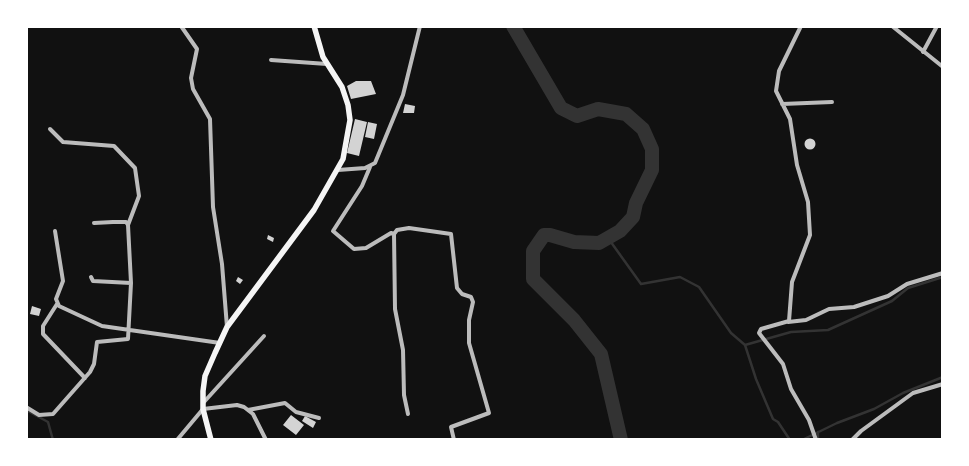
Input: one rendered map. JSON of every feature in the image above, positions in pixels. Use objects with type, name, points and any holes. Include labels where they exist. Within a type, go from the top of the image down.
[{"type":"main road","points":[[211,440],[203,406],[205,376],[227,327],[314,210],[343,159],[350,120],[348,105],[342,87],[327,64],[314,26]]},
{"type":"street","points":[[181,26],[197,49],[192,84],[210,119],[213,207],[222,264],[227,327]]},
{"type":"street","points":[[420,26],[403,96],[375,163],[370,167],[359,192],[333,231],[354,249],[366,248],[391,233],[394,234],[397,230],[410,228],[451,234],[457,288],[462,294],[471,297],[473,302],[469,320],[469,343],[489,413],[451,427],[454,440]]},
{"type":"street","points":[[788,322],[791,314],[790,291],[809,242],[810,224],[808,202],[796,165],[790,119],[776,91],[777,77],[801,26]]},
{"type":"street","points":[[892,26],[943,67]]},
{"type":"street","points":[[924,52],[937,26]]},
{"type":"street","points":[[271,60],[327,64]]},
{"type":"street","points":[[782,104],[832,102]]},
{"type":"street","points":[[26,407],[40,415],[53,414],[85,378],[94,364],[97,342],[128,339],[130,330],[131,283],[128,225],[139,196],[135,168],[114,146],[63,142],[50,128]]},
{"type":"street","points":[[338,170],[370,167]]},
{"type":"street","points":[[94,223],[126,222],[128,225]]},
{"type":"street","points":[[55,231],[62,281],[56,300],[57,304],[43,326],[43,334],[85,378]]},
{"type":"street","points":[[394,234],[395,309],[403,350],[404,395],[408,414]]},
{"type":"street","points":[[816,439],[813,429],[791,389],[783,364],[759,333],[761,329],[788,322],[806,320],[829,309],[854,307],[888,296],[907,284],[943,273]]},
{"type":"street","points":[[91,278],[94,281],[131,283]]},
{"type":"street","points":[[57,304],[102,326],[220,343]]},
{"type":"street","points":[[177,440],[203,406],[264,336]]},
{"type":"street","points":[[852,440],[860,431],[914,393],[943,384]]},
{"type":"street","points":[[248,410],[285,402],[296,412],[319,418]]},
{"type":"street","points":[[203,406],[237,405],[248,410],[256,419],[266,440]]},
{"type":"building","points":[[356,81],[371,81],[376,94],[351,99],[347,86]]},
{"type":"building","points":[[405,104],[415,106],[414,113],[403,113]]},
{"type":"building","points":[[355,119],[367,122],[359,156],[347,153]]},
{"type":"building","points":[[368,122],[377,124],[374,139],[365,137]]},
{"type":"building","points":[[810,138],[816,144],[810,150],[804,144]]},
{"type":"building","points":[[268,235],[274,238],[273,242],[267,239]]},
{"type":"building","points":[[238,277],[243,280],[240,284],[236,281]]},
{"type":"building","points":[[32,306],[41,309],[39,316],[30,314]]},
{"type":"building","points":[[291,415],[304,425],[296,435],[283,425]]},
{"type":"building","points":[[305,416],[316,422],[313,428],[302,421]]},
{"type":"waterway","points":[[513,26],[561,108],[577,116],[598,109],[626,114],[643,129],[652,149],[652,170],[636,203],[633,217],[620,231],[599,243],[574,242],[544,235],[533,251],[533,279],[574,320],[601,354],[621,440]]},
{"type":"waterway","points":[[608,238],[641,284],[680,277],[699,287],[731,333],[745,345],[756,379],[773,419],[778,422],[790,440]]},
{"type":"waterway","points":[[745,345],[791,332],[828,330],[892,301],[908,288],[943,277]]},
{"type":"waterway","points":[[802,440],[837,423],[874,409],[903,393],[943,377]]},
{"type":"waterway","points":[[26,410],[48,422],[53,440]]},
{"type":"waterway","points":[[818,432],[818,440]]}]
